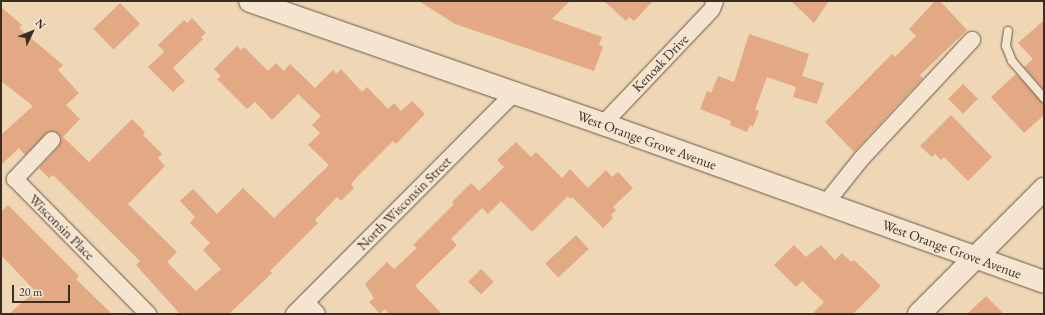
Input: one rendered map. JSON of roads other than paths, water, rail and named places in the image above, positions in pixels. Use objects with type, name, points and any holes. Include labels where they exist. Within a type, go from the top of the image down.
[{"type":"street","name":"West Orange Grove Avenue","points":[[250,1],[603,124],[1044,282]]},
{"type":"street","name":"Kenoak Drive","points":[[603,124],[712,10],[715,1]]},
{"type":"street","points":[[825,204],[861,159],[972,40]]},
{"type":"street","name":"North Wisconsin Street","points":[[294,314],[311,308],[514,93]]},
{"type":"street","name":"Wisconsin Place","points":[[52,140],[15,178],[148,314]]},
{"type":"street","points":[[919,314],[1044,189]]},
{"type":"lane","points":[[1008,31],[1006,46],[1012,61],[1044,98]]}]
